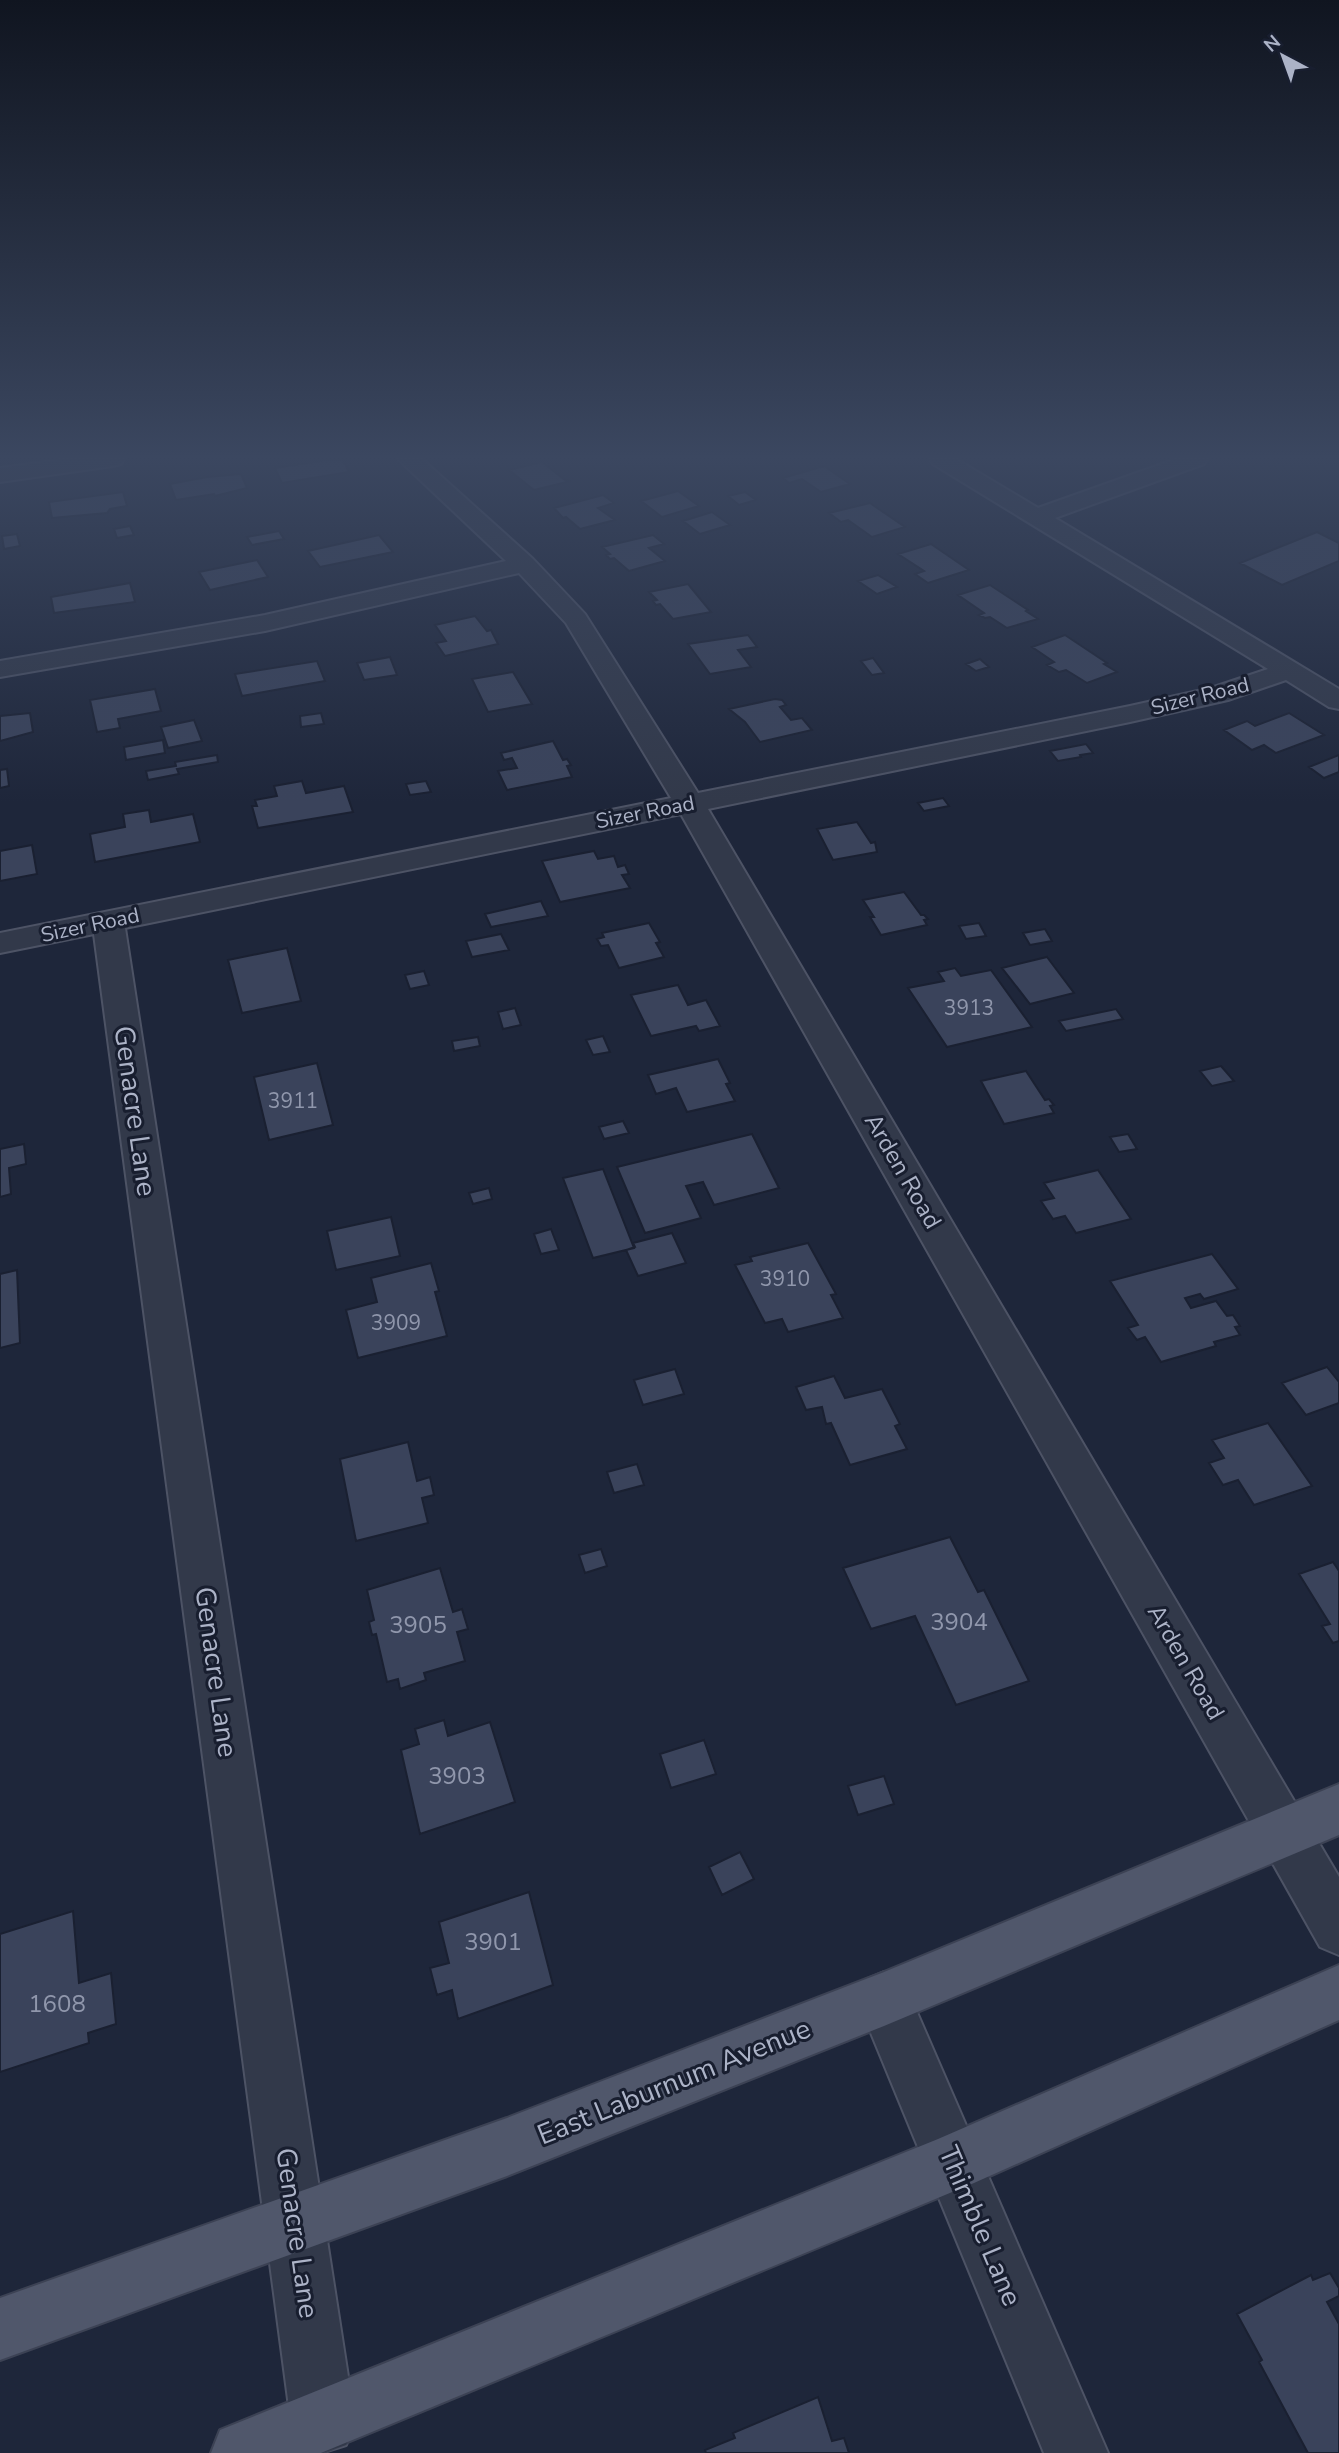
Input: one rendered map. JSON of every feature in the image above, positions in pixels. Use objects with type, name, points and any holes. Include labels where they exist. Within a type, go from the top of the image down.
[{"type":"main road","name":"East Laburnum Avenue","points":[[0,2329],[507,2147],[884,1999],[1339,1809]]},
{"type":"main road","points":[[243,2453],[953,2162],[1339,1992]]},
{"type":"street","points":[[0,669],[265,623],[482,573]]},
{"type":"street","name":"Arden Road","points":[[533,573],[576,619],[690,804],[1339,1928]]},
{"type":"street","points":[[1128,573],[1339,701]]},
{"type":"street","name":"Sizer Road","points":[[0,943],[1168,705],[1218,694],[1288,671]]},
{"type":"street","name":"Genacre Lane","points":[[108,921],[323,2422]]},
{"type":"street","name":"Thimble Lane","points":[[884,1999],[1076,2453]]},
{"type":"building","points":[[200,573],[266,573],[268,577],[210,590]]},
{"type":"building","points":[[917,573],[958,573],[928,583]]},
{"type":"building","points":[[1260,573],[1309,573],[1282,585]]},
{"type":"building","points":[[878,575],[897,587],[877,594],[858,581]]},
{"type":"building","points":[[130,583],[135,602],[54,613],[51,597]]},
{"type":"building","points":[[688,584],[711,612],[673,619],[660,604],[656,605],[653,601],[657,600],[649,592]]},
{"type":"building","points":[[990,585],[1038,619],[1007,628],[990,617],[979,615],[984,613],[958,595]]},
{"type":"building","points":[[475,616],[487,631],[491,630],[498,644],[445,656],[436,643],[446,641],[435,625]]},
{"type":"building","points":[[748,635],[757,647],[738,650],[751,667],[710,674],[688,644]]},
{"type":"building","points":[[1065,635],[1117,672],[1087,683],[1066,670],[1059,672],[1047,665],[1054,662],[1032,647]]},
{"type":"building","points":[[390,657],[397,675],[364,680],[357,663]]},
{"type":"building","points":[[873,658],[884,673],[872,675],[861,661]]},
{"type":"building","points":[[980,659],[989,667],[976,671],[966,664]]},
{"type":"building","points":[[317,661],[325,681],[242,696],[235,674]]},
{"type":"building","points":[[513,672],[532,704],[488,712],[472,679]]},
{"type":"building","points":[[155,689],[161,711],[118,719],[120,728],[97,732],[90,700]]},
{"type":"building","points":[[775,699],[782,700],[786,705],[780,707],[791,720],[802,718],[812,730],[760,742],[745,722],[729,709]]},
{"type":"building","points":[[30,713],[33,732],[0,741],[0,716]]},
{"type":"building","points":[[321,713],[324,724],[301,727],[300,716]]},
{"type":"building","points":[[1289,713],[1324,735],[1276,753],[1264,745],[1252,750],[1224,730],[1247,721],[1255,726]]},
{"type":"building","points":[[194,720],[202,741],[168,748],[161,727]]},
{"type":"building","points":[[163,740],[165,753],[126,760],[124,747]]},
{"type":"building","points":[[553,741],[563,760],[567,759],[571,765],[567,766],[572,777],[507,790],[498,771],[517,768],[512,758],[504,760],[501,753]]},
{"type":"building","points":[[1086,744],[1093,753],[1080,755],[1081,757],[1058,761],[1050,751]]},
{"type":"building","points":[[217,755],[218,762],[177,769],[179,774],[148,780],[146,771],[176,766],[175,762]]},
{"type":"building","points":[[1339,755],[1339,772],[1324,778],[1309,767]]},
{"type":"building","points":[[7,769],[9,786],[0,788],[0,770]]},
{"type":"building","points":[[302,781],[306,793],[344,786],[353,812],[258,828],[252,806],[257,806],[255,800],[277,796],[274,786]]},
{"type":"building","points":[[426,781],[431,792],[410,795],[406,784]]},
{"type":"building","points":[[943,798],[949,806],[924,811],[918,803]]},
{"type":"building","points":[[149,810],[151,822],[193,814],[200,842],[95,862],[90,834],[125,827],[123,814]]},
{"type":"building","points":[[857,822],[871,843],[875,842],[877,852],[833,860],[817,829]]},
{"type":"building","points":[[32,845],[37,874],[0,881],[0,851]]},
{"type":"building","points":[[594,851],[598,859],[614,856],[618,867],[625,865],[629,874],[622,875],[630,888],[560,902],[542,861]]},
{"type":"building","points":[[904,892],[921,915],[928,919],[924,920],[927,925],[881,935],[863,900]]},
{"type":"building","points":[[541,901],[548,916],[491,927],[485,914]]},
{"type":"building","points":[[649,923],[660,942],[656,943],[664,957],[619,968],[608,945],[601,946],[597,939],[604,937],[602,933]]},
{"type":"building","points":[[979,923],[986,936],[966,939],[959,926]]},
{"type":"building","points":[[1045,929],[1052,941],[1030,945],[1023,933]]},
{"type":"building","points":[[501,934],[509,950],[472,957],[466,941]]},
{"type":"building","points":[[287,948],[301,1001],[242,1013],[228,960]]},
{"type":"building","points":[[1047,957],[1074,993],[1030,1004],[1002,968]]},
{"type":"building","points":[[955,968],[961,976],[991,970],[1032,1027],[947,1047],[908,988],[944,981],[938,972]]},
{"type":"building","points":[[424,971],[429,985],[410,989],[405,975]]},
{"type":"building","points":[[678,985],[688,1005],[706,1000],[720,1026],[699,1031],[696,1026],[651,1036],[631,995]]},
{"type":"building","points":[[515,1008],[521,1025],[503,1029],[498,1012]]},
{"type":"building","points":[[1116,1009],[1123,1019],[1066,1031],[1059,1021]]},
{"type":"building","points":[[603,1036],[610,1052],[593,1055],[586,1040]]},
{"type":"building","points":[[478,1037],[480,1046],[454,1051],[452,1041]]},
{"type":"building","points":[[718,1059],[730,1083],[726,1084],[735,1101],[687,1112],[676,1088],[656,1094],[648,1075]]},
{"type":"building","points":[[317,1063],[333,1125],[269,1140],[254,1077]]},
{"type":"building","points":[[1221,1066],[1234,1081],[1212,1086],[1200,1071]]},
{"type":"building","points":[[1026,1071],[1045,1100],[1049,1099],[1054,1105],[1050,1106],[1054,1113],[1004,1124],[981,1081]]},
{"type":"building","points":[[623,1121],[629,1133],[604,1139],[599,1127]]},
{"type":"building","points":[[752,1134],[779,1188],[714,1205],[703,1182],[686,1186],[701,1218],[645,1233],[617,1167]]},
{"type":"building","points":[[1128,1134],[1137,1149],[1119,1152],[1110,1137]]},
{"type":"building","points":[[24,1144],[26,1164],[9,1168],[11,1194],[0,1197],[0,1149]]},
{"type":"building","points":[[603,1169],[634,1248],[593,1258],[563,1178]]},
{"type":"building","points":[[1098,1170],[1131,1219],[1076,1233],[1065,1216],[1053,1219],[1041,1201],[1054,1198],[1044,1183]]},
{"type":"building","points":[[489,1188],[492,1199],[473,1204],[469,1193]]},
{"type":"building","points":[[391,1217],[400,1256],[336,1270],[327,1231]]},
{"type":"building","points":[[551,1229],[559,1250],[541,1254],[534,1234]]},
{"type":"building","points":[[672,1233],[686,1263],[638,1276],[626,1250],[635,1247],[633,1243]]},
{"type":"building","points":[[808,1243],[836,1294],[831,1295],[843,1318],[788,1332],[782,1319],[765,1323],[735,1265],[752,1261],[750,1257]]},
{"type":"building","points":[[1212,1254],[1238,1289],[1204,1299],[1200,1294],[1185,1298],[1191,1308],[1216,1301],[1227,1316],[1233,1315],[1240,1326],[1235,1327],[1240,1335],[1214,1342],[1216,1346],[1161,1362],[1145,1337],[1137,1340],[1128,1328],[1138,1325],[1110,1281]]},
{"type":"building","points":[[431,1263],[439,1291],[435,1292],[447,1336],[358,1358],[346,1310],[377,1302],[371,1278]]},
{"type":"building","points":[[17,1270],[20,1343],[0,1348],[0,1274]]},
{"type":"building","points":[[1327,1367],[1339,1382],[1339,1403],[1306,1415],[1282,1383]]},
{"type":"building","points":[[675,1369],[684,1394],[643,1405],[634,1380]]},
{"type":"building","points":[[834,1376],[845,1398],[882,1389],[900,1424],[895,1426],[907,1449],[850,1465],[831,1423],[826,1424],[822,1407],[806,1410],[796,1387]]},
{"type":"building","points":[[1268,1423],[1312,1486],[1254,1505],[1238,1480],[1223,1485],[1209,1463],[1224,1458],[1212,1440]]},
{"type":"building","points":[[408,1442],[417,1481],[430,1477],[434,1495],[422,1498],[428,1523],[356,1541],[340,1459]]},
{"type":"building","points":[[637,1464],[644,1485],[614,1493],[607,1472]]},
{"type":"building","points":[[950,1537],[978,1592],[984,1590],[1029,1681],[956,1705],[915,1616],[871,1629],[843,1568]]},
{"type":"building","points":[[601,1549],[607,1566],[585,1573],[579,1555]]},
{"type":"building","points":[[1333,1562],[1339,1571],[1339,1641],[1333,1643],[1322,1626],[1330,1624],[1299,1574]]},
{"type":"building","points":[[440,1568],[453,1612],[462,1609],[468,1629],[457,1632],[465,1661],[424,1673],[426,1680],[400,1689],[398,1679],[387,1682],[376,1634],[372,1635],[369,1622],[374,1620],[367,1590]]},
{"type":"building","points":[[444,1720],[448,1736],[490,1722],[515,1802],[420,1834],[401,1750],[419,1744],[415,1729]]},
{"type":"building","points":[[704,1740],[716,1774],[671,1788],[660,1754]]},
{"type":"building","points":[[884,1776],[894,1804],[858,1815],[848,1786]]},
{"type":"building","points":[[740,1852],[754,1879],[722,1895],[709,1867]]},
{"type":"building","points":[[529,1892],[553,1985],[458,2019],[452,1990],[437,1995],[430,1968],[449,1963],[439,1922]]},
{"type":"building","points":[[73,1911],[79,1983],[111,1973],[116,2024],[88,2033],[89,2043],[0,2072],[0,1934]]},
{"type":"building","points":[[1330,2273],[1339,2288],[1339,2296],[1327,2302],[1339,2324],[1339,2453],[1308,2453],[1259,2362],[1262,2360],[1237,2314],[1311,2275],[1313,2280]]},
{"type":"building","points":[[818,2397],[832,2441],[844,2438],[849,2453],[706,2453],[705,2450],[735,2438],[733,2433]]}]
